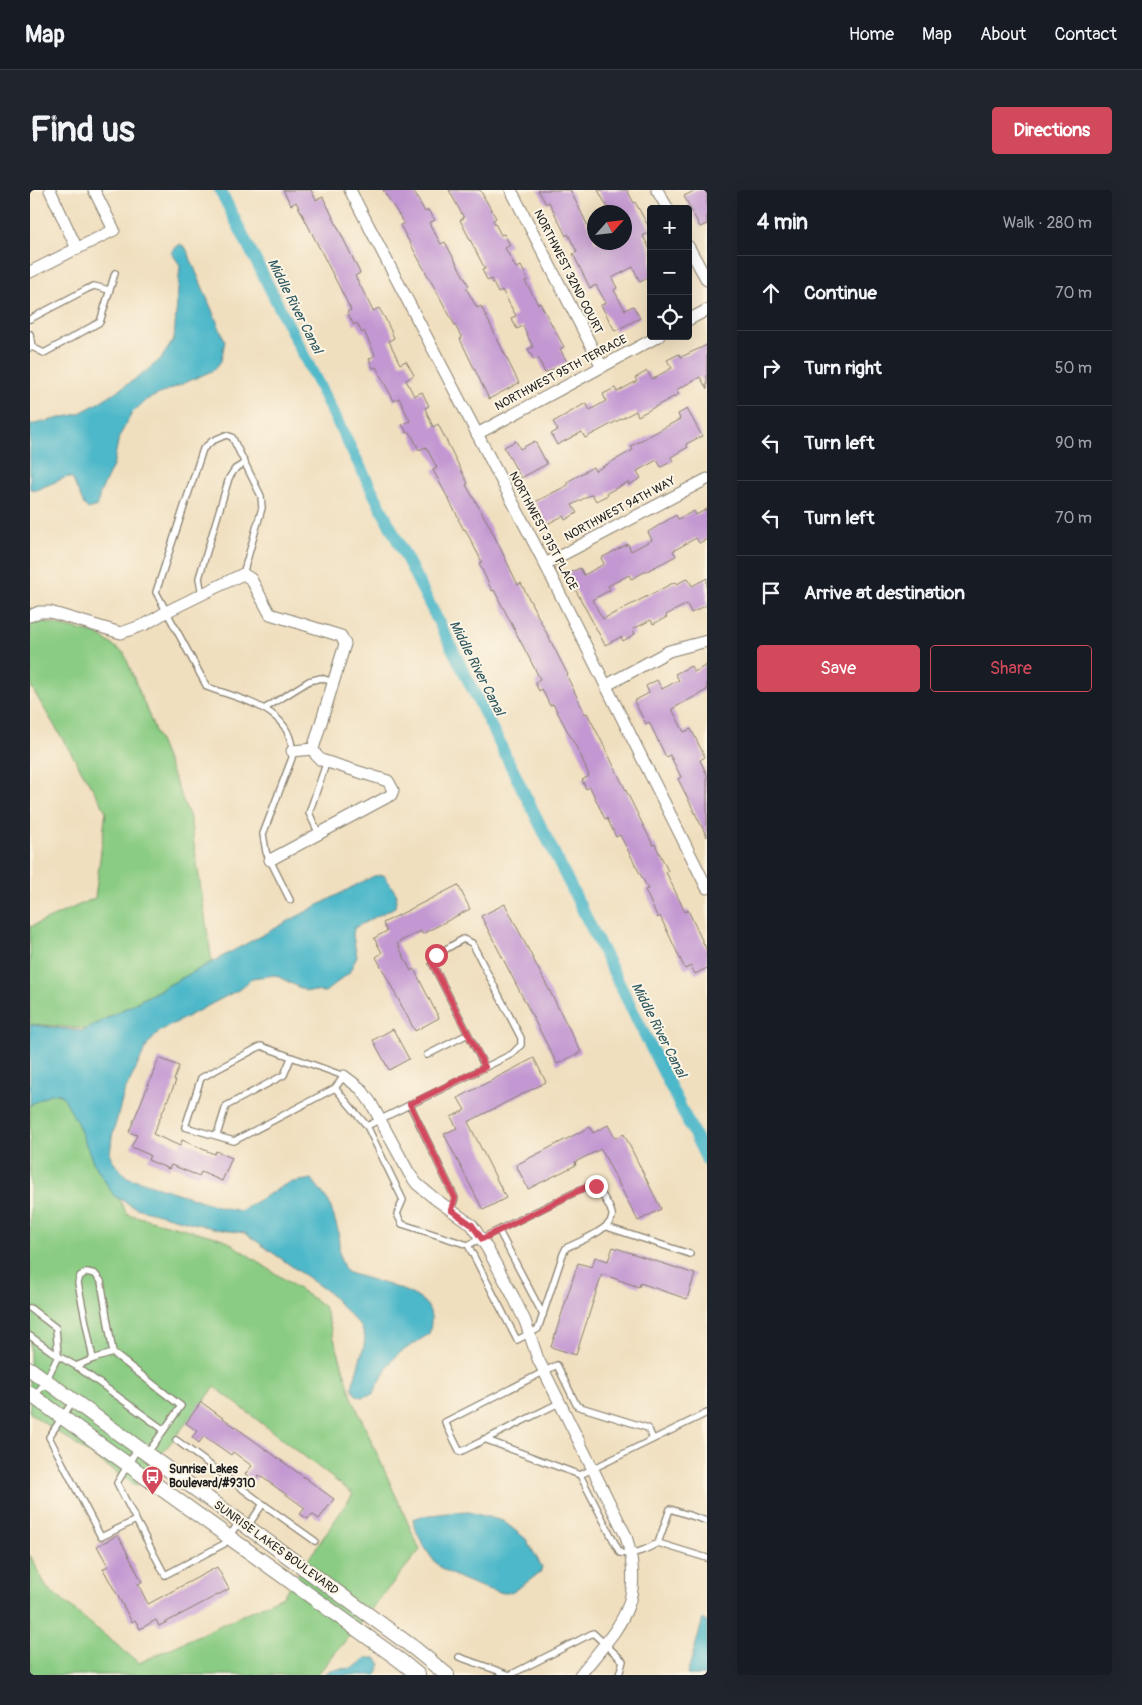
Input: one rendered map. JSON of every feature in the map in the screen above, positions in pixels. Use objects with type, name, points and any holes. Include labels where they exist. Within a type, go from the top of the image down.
[{"type":"street","points":[[50,190],[77,249]]},
{"type":"street","points":[[30,272],[114,230],[94,190]]},
{"type":"street","name":"NORTHWEST 31ST PLACE","points":[[350,190],[607,685],[707,888]]},
{"type":"street","name":"NORTHWEST 32ND COURT","points":[[511,190],[602,367]]},
{"type":"street","points":[[657,190],[666,205]]},
{"type":"street","points":[[690,250],[707,280]]},
{"type":"street","points":[[692,318],[707,310]]},
{"type":"street","name":"NORTHWEST 95TH TERRACE","points":[[477,434],[652,340]]},
{"type":"street","name":"NORTHWEST 94TH WAY","points":[[545,564],[707,479]]},
{"type":"street","points":[[30,616],[38,612],[50,612],[121,632],[146,624],[166,612],[244,574],[251,579],[270,614],[341,636],[345,644],[314,749],[316,755],[321,760],[388,781],[393,790],[392,795],[270,860]]},
{"type":"street","points":[[607,685],[669,651],[707,641]]},
{"type":"street","points":[[292,751],[314,749]]},
{"type":"street","points":[[344,1076],[361,1089],[371,1103],[409,1173],[417,1184],[472,1225],[482,1239],[513,1296],[525,1321],[544,1372],[626,1536],[634,1573],[632,1595],[626,1612],[605,1644],[580,1675]]},
{"type":"street","name":"SUNRISE LAKES BOULEVARD","points":[[30,1369],[414,1648],[447,1675]]},
{"type":"street","name":"SUNRISE LAKES BOULEVARD","points":[[32,1396],[418,1675]]},
{"type":"lane","points":[[30,334],[31,347],[44,352],[100,322],[115,273]]},
{"type":"lane","points":[[30,319],[87,288],[94,286],[110,290]]},
{"type":"lane","points":[[244,574],[262,508],[262,496],[232,437],[226,435],[212,441],[203,449],[156,592],[207,687],[264,709],[279,719],[288,733],[292,758],[263,834],[266,852],[290,900]]},
{"type":"lane","points":[[202,595],[199,578],[229,478],[234,469],[245,463]]},
{"type":"lane","points":[[264,709],[309,680],[321,678],[333,682]]},
{"type":"lane","points":[[319,834],[309,813],[327,761]]},
{"type":"lane","points":[[367,1126],[512,1054],[521,1045],[521,1038],[472,943],[464,939],[436,955],[432,963],[485,1067]]},
{"type":"lane","points":[[427,1055],[468,1034]]},
{"type":"lane","points":[[261,1046],[344,1076],[335,1088],[234,1141],[185,1126],[200,1078],[261,1046]]},
{"type":"lane","points":[[217,1135],[226,1106],[284,1075],[292,1058]]},
{"type":"lane","points":[[335,1088],[367,1126],[403,1200],[397,1214],[402,1224],[468,1245],[590,1185],[596,1186],[612,1212],[612,1219],[607,1227],[566,1248],[538,1329],[517,1340],[468,1245]]},
{"type":"lane","points":[[410,1104],[455,1198],[451,1210]]},
{"type":"lane","points":[[607,1227],[690,1254]]},
{"type":"lane","points":[[499,1231],[543,1315]]},
{"type":"lane","points":[[93,1359],[78,1284],[80,1276],[87,1272],[95,1274],[101,1281],[113,1354],[181,1406],[164,1430],[128,1465],[117,1483],[165,1575],[224,1544],[263,1504]]},
{"type":"lane","points":[[30,1308],[56,1328],[58,1356],[46,1381],[32,1396]]},
{"type":"lane","points":[[30,1336],[76,1366],[164,1430]]},
{"type":"lane","points":[[76,1366],[113,1354]]},
{"type":"lane","points":[[559,1402],[460,1452],[445,1422],[557,1365],[577,1406],[648,1428],[653,1439]]},
{"type":"lane","points":[[73,1401],[49,1437],[101,1537],[136,1520]]},
{"type":"lane","points":[[484,1440],[580,1475],[707,1413]]},
{"type":"lane","points":[[176,1440],[314,1541]]},
{"type":"lane","points":[[580,1475],[620,1553],[631,1555],[658,1543],[670,1510],[707,1521]]},
{"type":"lane","points":[[658,1543],[707,1558]]},
{"type":"lane","points":[[458,1657],[510,1675],[593,1633],[624,1661],[619,1675]]},
{"type":"green space","points":[[30,607],[45,622],[97,634],[124,653],[190,818],[212,962],[86,1029],[30,1025],[30,927],[95,898],[106,811],[30,685]]},
{"type":"green space","points":[[52,1092],[64,1097],[127,1214],[224,1239],[324,1306],[353,1400],[420,1550],[317,1675],[30,1675],[30,1555],[47,1588],[139,1663],[283,1596],[353,1494],[215,1387],[136,1486],[30,1413],[30,1104]]},
{"type":"water","points":[[180,244],[186,248],[225,341],[221,361],[214,370],[146,400],[132,413],[119,437],[113,466],[100,493],[97,506],[88,509],[84,505],[72,478],[67,477],[36,490],[30,489],[30,425],[78,414],[98,403],[137,378],[161,359],[174,339],[180,265],[171,252]]},
{"type":"water","points":[[384,875],[397,895],[395,907],[354,928],[353,936],[357,956],[349,973],[325,992],[306,991],[275,975],[252,978],[240,989],[160,1031],[148,1044],[124,1093],[112,1137],[110,1155],[114,1163],[127,1177],[221,1207],[240,1211],[288,1183],[312,1179],[329,1202],[338,1230],[340,1258],[346,1272],[414,1295],[423,1301],[431,1314],[429,1334],[398,1354],[390,1363],[373,1394],[362,1397],[356,1395],[352,1387],[365,1337],[361,1327],[328,1292],[245,1233],[216,1229],[136,1208],[114,1196],[93,1162],[78,1125],[64,1098],[58,1093],[50,1094],[30,1105],[30,1026],[83,1031],[356,885],[374,876]]},
{"type":"water","points":[[465,1511],[503,1521],[526,1539],[542,1567],[540,1573],[519,1588],[511,1592],[501,1593],[473,1584],[441,1568],[432,1559],[424,1545],[413,1519],[422,1516]]},
{"type":"water","points":[[703,1619],[707,1622],[707,1675],[687,1675]]},
{"type":"water","points":[[367,1658],[376,1658],[381,1664],[376,1675],[324,1675],[330,1670],[353,1668]]},
{"type":"building","points":[[283,190],[311,190],[316,200],[323,197],[360,273],[355,276],[373,311],[379,308],[386,320],[394,338],[389,341],[400,364],[406,361],[414,375],[406,380],[414,396],[422,392],[429,406],[425,408],[433,427],[438,424],[468,484],[466,485],[489,525],[518,585],[521,583],[568,675],[585,714],[587,713],[653,845],[655,844],[685,912],[688,910],[707,951],[707,968],[695,974],[691,966],[685,969],[660,916],[658,918],[645,890],[648,889],[620,835],[616,837],[590,787],[586,789],[582,780],[589,776],[582,758],[553,704],[550,706],[542,689],[539,691],[535,682],[540,679],[494,590],[492,591],[479,563],[482,562],[433,470],[437,468],[426,447],[419,450],[410,432],[407,433],[402,424],[410,421],[399,398],[394,401],[376,367],[373,368],[369,359],[375,355],[364,331],[362,333],[357,323],[354,325],[347,312],[351,310],[296,202],[291,205]]},
{"type":"building","points":[[383,190],[413,190],[425,212],[428,210],[435,220],[429,223],[441,244],[445,242],[469,286],[466,288],[477,308],[481,306],[519,383],[489,399],[460,339],[462,338],[400,225],[404,223]]},
{"type":"building","points":[[449,190],[480,190],[496,218],[493,220],[501,235],[504,234],[510,245],[505,248],[516,268],[521,266],[528,280],[525,281],[538,304],[540,303],[564,347],[560,349],[567,362],[545,373],[538,358],[534,360],[528,349],[533,347],[523,326],[517,329],[511,318],[516,316],[502,290],[498,293],[491,279],[488,281],[482,270],[485,269],[460,220],[464,218]]},
{"type":"building","points":[[538,190],[570,190],[587,224],[587,250],[632,250],[632,205],[606,205],[598,190],[627,190],[647,224],[647,234],[643,236],[647,244],[647,278],[640,282],[633,267],[612,278],[617,288],[614,290],[625,310],[633,306],[640,318],[615,331],[601,305],[606,303],[596,285],[590,288],[573,254],[577,252],[568,234],[566,236],[549,202],[546,204]]},
{"type":"building","points":[[696,190],[707,190],[707,224],[700,227],[692,212],[692,205],[689,205],[684,196]]},
{"type":"building","points":[[707,345],[707,389],[700,377],[676,390],[679,394],[638,416],[636,411],[585,438],[582,432],[557,445],[551,434],[558,430],[553,422],[586,403],[590,410],[606,401],[603,394],[615,388],[617,392],[637,381],[635,378],[647,371],[652,379],[672,368],[667,360],[679,354],[681,357]]},
{"type":"building","points":[[687,409],[702,436],[686,444],[688,447],[671,457],[673,461],[661,467],[657,460],[637,471],[641,478],[629,485],[628,482],[596,501],[592,494],[572,505],[577,513],[565,520],[563,516],[547,524],[535,502],[568,485],[567,482],[593,467],[595,471],[633,450],[631,446],[680,419],[678,414]]},
{"type":"building","points":[[516,441],[520,449],[535,441],[547,464],[521,478],[504,447]]},
{"type":"building","points":[[707,509],[707,539],[699,543],[696,538],[673,551],[676,556],[631,579],[629,575],[608,586],[610,590],[592,600],[603,619],[675,582],[677,584],[688,578],[692,586],[707,578],[707,605],[691,613],[687,604],[653,624],[651,620],[633,629],[635,634],[623,641],[621,637],[605,645],[567,574],[580,568],[584,575],[604,564],[601,558],[628,544],[631,551],[652,540],[648,532],[676,515],[678,519],[694,511],[696,515]]},
{"type":"building","points":[[707,665],[707,690],[672,709],[684,732],[691,729],[705,757],[700,760],[707,775],[707,837],[678,779],[681,777],[670,755],[666,757],[649,722],[646,724],[634,701],[649,693],[646,686],[657,680],[662,689],[679,680],[675,674],[691,666],[694,672]]},
{"type":"building","points":[[458,885],[470,909],[422,934],[421,931],[397,943],[411,971],[414,969],[439,1018],[415,1031],[376,957],[382,953],[374,938],[387,931],[383,923]]},
{"type":"building","points":[[505,904],[581,1052],[557,1064],[481,916]]},
{"type":"building","points":[[393,1029],[409,1059],[389,1070],[373,1040]]},
{"type":"building","points":[[159,1058],[179,1066],[174,1080],[176,1081],[153,1134],[180,1146],[182,1140],[214,1154],[216,1151],[232,1158],[222,1181],[201,1172],[199,1176],[171,1165],[169,1169],[148,1160],[150,1155],[131,1147],[137,1135],[129,1132]]},
{"type":"building","points":[[534,1058],[546,1082],[468,1122],[506,1198],[483,1210],[444,1134],[457,1128],[451,1117],[465,1110],[458,1098]]},
{"type":"building","points":[[608,1125],[615,1138],[624,1134],[661,1209],[638,1221],[601,1149],[575,1162],[576,1165],[528,1189],[516,1165],[590,1127],[593,1133]]},
{"type":"building","points":[[613,1247],[695,1274],[687,1299],[640,1283],[639,1287],[602,1274],[576,1355],[551,1347],[578,1263],[592,1267],[595,1257],[608,1261]]},
{"type":"building","points":[[201,1402],[334,1499],[319,1519],[312,1514],[308,1519],[300,1514],[305,1508],[259,1475],[254,1481],[245,1474],[252,1466],[233,1452],[231,1455],[204,1436],[199,1443],[192,1437],[197,1431],[186,1423]]},
{"type":"building","points":[[118,1535],[142,1582],[138,1584],[148,1604],[217,1567],[229,1589],[159,1626],[156,1620],[140,1629],[135,1620],[132,1622],[103,1569],[108,1566],[97,1546]]},
{"type":"waterway","name":"Middle River Canal","points":[[220,190],[464,672],[707,1160]]},
{"type":"place","name":"Sunrise Lakes Boulevard/#9310","points":[[153,1495]]},
{"type":"route","points":[[436,955],[432,963],[485,1067],[410,1104],[455,1198],[451,1210],[472,1225],[482,1239],[590,1185],[596,1186]]}]
